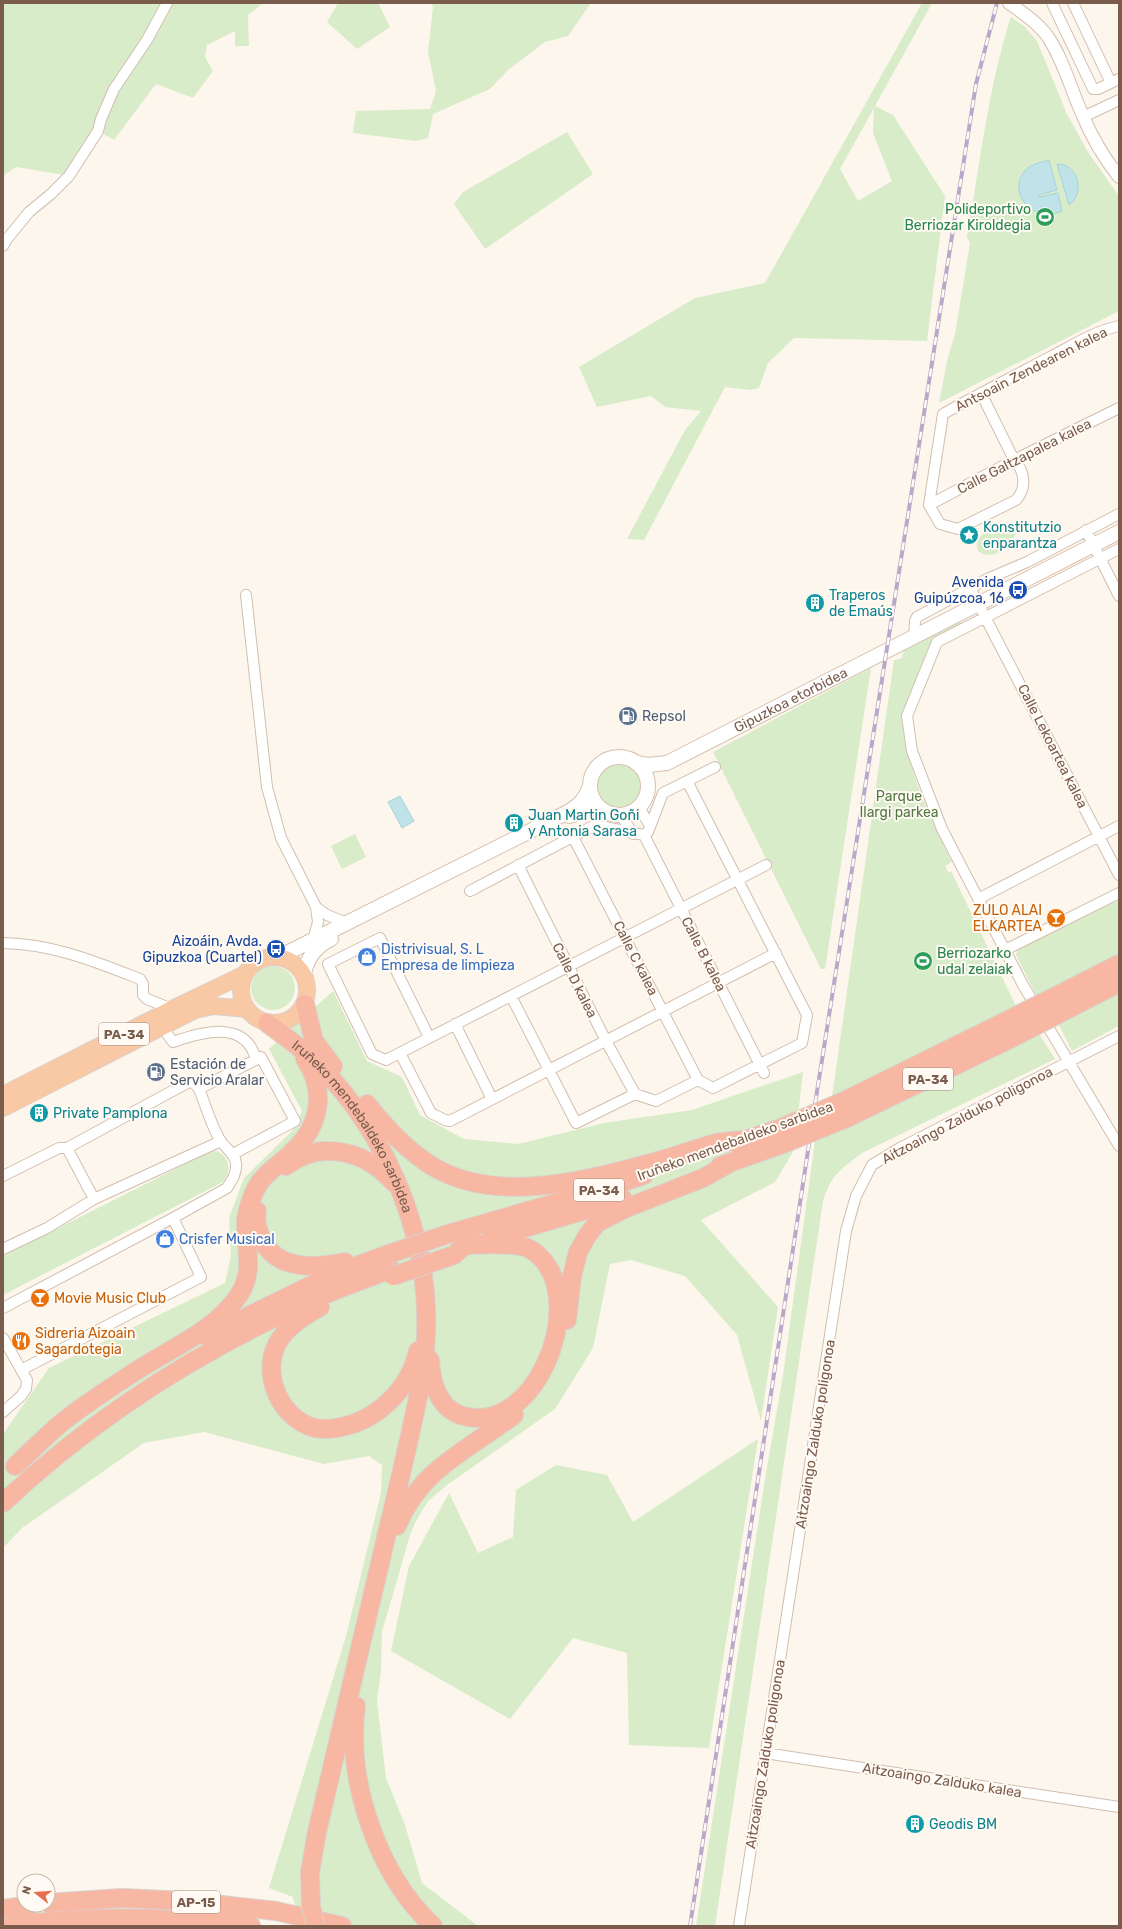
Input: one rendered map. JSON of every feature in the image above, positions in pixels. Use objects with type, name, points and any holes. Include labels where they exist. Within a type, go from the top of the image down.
[{"type":"highway","points":[[246,974],[241,992],[247,1009],[256,1018],[267,1023],[278,1024],[289,1020],[299,1014],[305,1004],[308,993],[304,974],[296,965],[279,957]]},
{"type":"highway","name":"PA-34","points":[[3,1095],[172,1009],[246,974],[252,966],[260,961],[279,957]]},
{"type":"highway","name":"Iruñeko mendebaldeko sarbidea","points":[[454,1246],[600,1206],[730,1163],[782,1136],[1010,1039],[1119,964]]},
{"type":"highway","name":"Iruñeko mendebaldeko sarbidea","points":[[844,1110],[1002,1023],[1119,983]]},
{"type":"highway","name":"Iruñeko mendebaldeko sarbidea","points":[[305,1004],[314,1041],[344,1079],[389,1150],[405,1185],[419,1227],[427,1260],[430,1297],[430,1352]]},
{"type":"highway","name":"PA-34","points":[[3,1108],[195,1010],[214,1006],[247,1009]]},
{"type":"highway","name":"Iruñeko mendebaldeko sarbidea","points":[[267,1023],[317,1063],[347,1097],[368,1126],[387,1160],[413,1227],[421,1261],[425,1299]]},
{"type":"highway","points":[[9,1471],[60,1424],[136,1371],[208,1326],[225,1312],[240,1294],[246,1277],[249,1258],[246,1221],[252,1197],[260,1182],[304,1140],[313,1125],[317,1108],[318,1091],[314,1072],[295,1045]]},
{"type":"highway","points":[[344,1079],[381,1123],[404,1146],[433,1166],[459,1179],[480,1184],[504,1187],[551,1185],[664,1159],[718,1143],[747,1140]]},
{"type":"highway","name":"Iruñeko mendebaldeko sarbidea","points":[[391,1267],[454,1246],[597,1191],[747,1140],[782,1136]]},
{"type":"highway","points":[[391,1267],[315,1267],[294,1265],[279,1258],[266,1247],[259,1232],[256,1216],[260,1196],[274,1176],[292,1162],[308,1154],[329,1151],[347,1153],[366,1159],[386,1174],[399,1189]]},
{"type":"highway","points":[[388,1549],[405,1508],[418,1489],[450,1458],[502,1424],[526,1405],[539,1390],[554,1368],[563,1344],[572,1276],[578,1252],[587,1236],[597,1223],[624,1209],[703,1178],[730,1163]]},
{"type":"highway","points":[[430,1352],[431,1374],[435,1389],[444,1403],[455,1413],[483,1419],[497,1415],[511,1408],[520,1400],[539,1376],[550,1357],[556,1335],[558,1301],[554,1280],[546,1264],[536,1253],[524,1246],[510,1244],[454,1246]]},
{"type":"highway","points":[[9,1471],[155,1368],[230,1324],[334,1274],[391,1267]]},
{"type":"highway","points":[[391,1267],[307,1315],[288,1330],[277,1344],[273,1359],[272,1376],[276,1393],[284,1407],[297,1420],[315,1428],[330,1429],[348,1426],[365,1420],[393,1399],[406,1380],[416,1359],[422,1334],[425,1299]]},
{"type":"highway","points":[[3,1503],[32,1476],[104,1420],[184,1367],[245,1333],[310,1301],[391,1267]]},
{"type":"highway","points":[[316,1926],[311,1907],[310,1872],[317,1832],[421,1384],[425,1351],[425,1299]]},
{"type":"highway","points":[[430,1352],[423,1400],[359,1674],[354,1737],[356,1768],[361,1796],[372,1832],[387,1864],[408,1896],[433,1926]]},
{"type":"highway","name":"AP-15","points":[[56,1902],[122,1898],[186,1901],[276,1911],[342,1926]]},
{"type":"highway","points":[[3,1909],[16,1907]]},
{"type":"highway","name":"AP-15","points":[[10,1926],[55,1920],[135,1918],[196,1920],[251,1926]]},
{"type":"main road","name":"Gipuzkoa etorbidea","points":[[648,785],[655,774],[668,763],[1119,532]]},
{"type":"main road","points":[[279,957],[578,806],[585,799],[593,773],[602,762],[611,758],[620,757],[636,763],[644,773],[648,785],[646,795],[639,807],[615,814],[590,810],[575,813],[322,943],[306,965],[304,974]]},
{"type":"main road","name":"Gipuzkoa etorbidea","points":[[636,763],[648,765],[668,763]]},
{"type":"main road","points":[[590,786],[595,802],[615,814]]},
{"type":"street","points":[[3,246],[29,212],[51,194],[69,176],[98,131],[101,119],[114,89],[147,40],[167,3]]},
{"type":"street","points":[[1052,3],[1093,89],[1098,89],[1115,81],[1073,3]]},
{"type":"street","points":[[1014,6],[1034,21],[1048,37],[1058,53],[1083,118],[1106,161],[1119,177]]},
{"type":"street","points":[[1083,118],[1119,100]]},
{"type":"street","name":"Antsoain Zendearen kalea","points":[[929,505],[943,414],[1081,341],[1110,328],[1119,326]]},
{"type":"street","points":[[929,505],[940,524],[958,529],[1016,500],[1024,481],[1020,466],[1014,460],[981,393]]},
{"type":"street","name":"Calle Galtzapalea kalea","points":[[929,505],[1014,460],[1119,408]]},
{"type":"street","points":[[914,637],[915,621],[917,617],[970,588],[1027,562],[1119,514]]},
{"type":"street","points":[[1086,530],[1119,596]]},
{"type":"street","points":[[1119,549],[937,642],[907,716],[912,751],[942,829],[1023,985],[1119,1146]]},
{"type":"street","points":[[970,588],[986,618]]},
{"type":"street","points":[[246,595],[267,787],[281,838],[316,907],[318,922],[313,940]]},
{"type":"street","name":"Calle Lekoartea kalea","points":[[986,618],[1119,875]]},
{"type":"street","points":[[470,891],[595,825],[633,834],[644,835],[648,832],[663,793],[715,767]]},
{"type":"street","points":[[511,996],[576,1123],[635,1094],[656,1101],[698,1080],[713,1088],[762,1069],[802,1043],[807,1014],[687,781]]},
{"type":"street","points":[[639,807],[650,826]]},
{"type":"street","points":[[615,814],[633,834]]},
{"type":"street","points":[[978,899],[1119,826]]},
{"type":"street","name":"Calle B kalea","points":[[644,835],[762,1069]]},
{"type":"street","name":"Calle C kalea","points":[[573,836],[664,1011],[698,1080]]},
{"type":"street","name":"Calle D kalea","points":[[518,865],[606,1041],[635,1094]]},
{"type":"street","points":[[429,1037],[380,938],[328,964],[372,1054],[386,1060],[766,865]]},
{"type":"street","points":[[1005,950],[1119,893]]},
{"type":"street","points":[[316,907],[331,918],[347,923]]},
{"type":"street","points":[[3,943],[63,950],[142,981],[143,995],[147,999],[172,1009]]},
{"type":"street","points":[[400,1053],[431,1113],[450,1121],[776,954]]},
{"type":"street","points":[[455,1024],[492,1099]]},
{"type":"street","points":[[162,1027],[173,1042],[208,1032],[235,1034],[246,1042],[254,1052],[256,1060]]},
{"type":"street","points":[[1068,1062],[1119,1036]]},
{"type":"street","points":[[199,1089],[261,1057],[295,1121],[233,1154]]},
{"type":"street","name":"Aitzoaingo Zalduko poligonoa","points":[[739,1926],[846,1231],[856,1196],[872,1165],[900,1148],[1068,1062]]},
{"type":"street","points":[[3,1176],[59,1148],[67,1148],[189,1082],[194,1083],[199,1089],[220,1141],[233,1154],[236,1162],[236,1172],[233,1180],[227,1188],[3,1308]]},
{"type":"street","points":[[3,1249],[47,1228],[94,1199],[220,1141]]},
{"type":"street","points":[[67,1148],[94,1199]]},
{"type":"street","points":[[21,1370],[201,1277],[173,1218]]},
{"type":"street","points":[[3,1338],[27,1380],[26,1389],[21,1396],[3,1412]]},
{"type":"street","name":"Aitzoaingo Zalduko kalea","points":[[765,1753],[1119,1807]]},
{"type":"green space","points":[[3,3],[263,3],[248,15],[249,46],[235,46],[235,31],[207,45],[205,57],[213,71],[193,98],[156,84],[114,140],[98,131],[64,175],[16,167],[3,176],[3,100],[5,99],[3,99]]},
{"type":"green space","points":[[338,3],[378,3],[390,27],[357,49],[327,22]]},
{"type":"green space","points":[[431,3],[591,3],[568,36],[545,42],[508,70],[490,89],[433,114],[428,138],[416,141],[353,133],[356,111],[430,109],[436,91],[428,52],[433,7]]},
{"type":"green space","points":[[922,3],[932,3],[875,106],[893,115],[945,196],[927,341],[794,338],[768,363],[759,388],[751,390],[725,387],[644,540],[627,539],[685,430],[701,411],[665,407],[651,396],[597,407],[579,367],[695,298],[765,283]],"holes":[[[874,108],[873,133],[892,181],[858,201],[840,169]]]},
{"type":"green space","name":"Polideportivo Berriozar Kiroldegia","points":[[1011,17],[1025,27],[1037,41],[1067,114],[1088,152],[1119,196],[1119,311],[939,403],[947,361],[955,334],[970,243],[967,237],[990,99]]},
{"type":"green space","points":[[567,132],[593,174],[485,249],[454,204],[463,192]]},
{"type":"green space","points":[[1003,524],[1015,525],[1016,531],[1010,544],[998,553],[991,555],[978,551],[977,546],[980,537],[994,527]]},
{"type":"green space","name":"Berriozarko udal zelaiak","points":[[958,617],[963,626],[932,643],[903,711],[903,728],[906,747],[919,788],[927,809],[952,862],[945,866],[949,873],[951,871],[1017,1008],[888,1073],[832,1097],[894,660],[902,658],[904,647]]},
{"type":"green space","points":[[871,668],[825,969],[821,969],[713,752]]},
{"type":"green space","points":[[620,761],[634,765],[641,772],[645,786],[641,800],[634,807],[620,811],[606,807],[599,800],[595,786],[599,772],[606,765]]},
{"type":"green space","points":[[355,834],[366,857],[342,869],[331,846]]},
{"type":"green space","points":[[1119,899],[1119,956],[1037,997],[1016,955],[1018,949]]},
{"type":"green space","points":[[269,966],[277,966],[282,967],[289,972],[294,979],[294,997],[289,1004],[282,1009],[269,1010],[261,1007],[254,1000],[251,992],[251,984],[254,976],[261,969]]},
{"type":"green space","points":[[333,991],[367,1061],[402,1077],[420,1115],[464,1139],[518,1144],[604,1123],[692,1110],[803,1072],[794,1150],[775,1182],[701,1220],[778,1307],[761,1421],[737,1335],[685,1276],[631,1260],[610,1264],[593,1348],[555,1409],[447,1485],[428,1501],[416,1521],[410,1535],[382,1632],[381,1671],[377,1701],[386,1778],[405,1825],[422,1883],[478,1926],[300,1926],[293,1897],[269,1888],[346,1636],[381,1493],[382,1465],[369,1456],[324,1464],[204,1432],[144,1443],[22,1528],[3,1548],[3,1434],[49,1368],[225,1283],[231,1256],[229,1218],[244,1178],[293,1130],[302,1111],[269,1049]]},
{"type":"green space","points":[[1119,992],[1119,1026],[1072,1051],[1058,1023]]},
{"type":"green space","points":[[1039,1034],[1055,1059],[862,1153],[838,1173],[826,1192],[823,1201],[715,1926],[696,1926],[766,1473],[783,1376],[815,1140],[850,1126]]},
{"type":"green space","points":[[216,1151],[224,1156],[228,1164],[228,1173],[223,1182],[3,1295],[3,1256],[209,1152]]},
{"type":"green space","points":[[758,1439],[709,1748],[629,1745],[627,1653],[573,1638],[510,1719],[391,1651],[409,1566],[449,1493],[478,1553],[513,1537],[516,1490],[556,1465],[607,1475],[633,1522]]},
{"type":"water","points":[[1049,160],[1057,190],[1039,195],[1040,197],[1058,193],[1062,211],[1050,214],[1039,213],[1030,209],[1024,202],[1020,193],[1019,184],[1022,175],[1029,167]]},
{"type":"water","points":[[1057,164],[1070,168],[1075,174],[1077,180],[1077,194],[1069,205]]},
{"type":"water","points":[[400,796],[414,821],[402,828],[388,802]]},
{"type":"railway","points":[[690,1926],[816,1098],[976,84],[997,3]]},
{"type":"place","name":"Polideportivo Berriozar Kiroldegia","points":[[1045,217]]},
{"type":"place","name":"Konstitutzio enparantza","points":[[969,535]]},
{"type":"place","name":"Avenida Guipúzcoa, 16","points":[[1018,590]]},
{"type":"place","name":"Traperos de Emaús","points":[[815,603]]},
{"type":"place","name":"Repsol","points":[[628,716]]},
{"type":"place","name":"Juan Martin Goñi y Antonia Sarasa","points":[[514,823]]},
{"type":"place","name":"ZULO ALAI ELKARTEA","points":[[1056,918]]},
{"type":"place","name":"Aizoáin, Avda. Gipuzkoa (Cuartel)","points":[[276,949]]},
{"type":"place","name":"Distrivisual, S. L Empresa de limpieza","points":[[367,957]]},
{"type":"place","name":"Berriozarko udal zelaiak","points":[[923,961]]},
{"type":"place","name":"Estación de Servicio Aralar","points":[[156,1072]]},
{"type":"place","name":"Private Pamplona","points":[[39,1113]]},
{"type":"place","name":"Crisfer Musical","points":[[165,1239]]},
{"type":"place","name":"Movie Music Club","points":[[40,1298]]},
{"type":"place","name":"Sidreria Aizoain Sagardotegia","points":[[21,1341]]},
{"type":"place","name":"Geodis BM","points":[[915,1824]]},
{"type":"park label","name":"Parque Ilargi parkea","points":[[899,804]]}]
